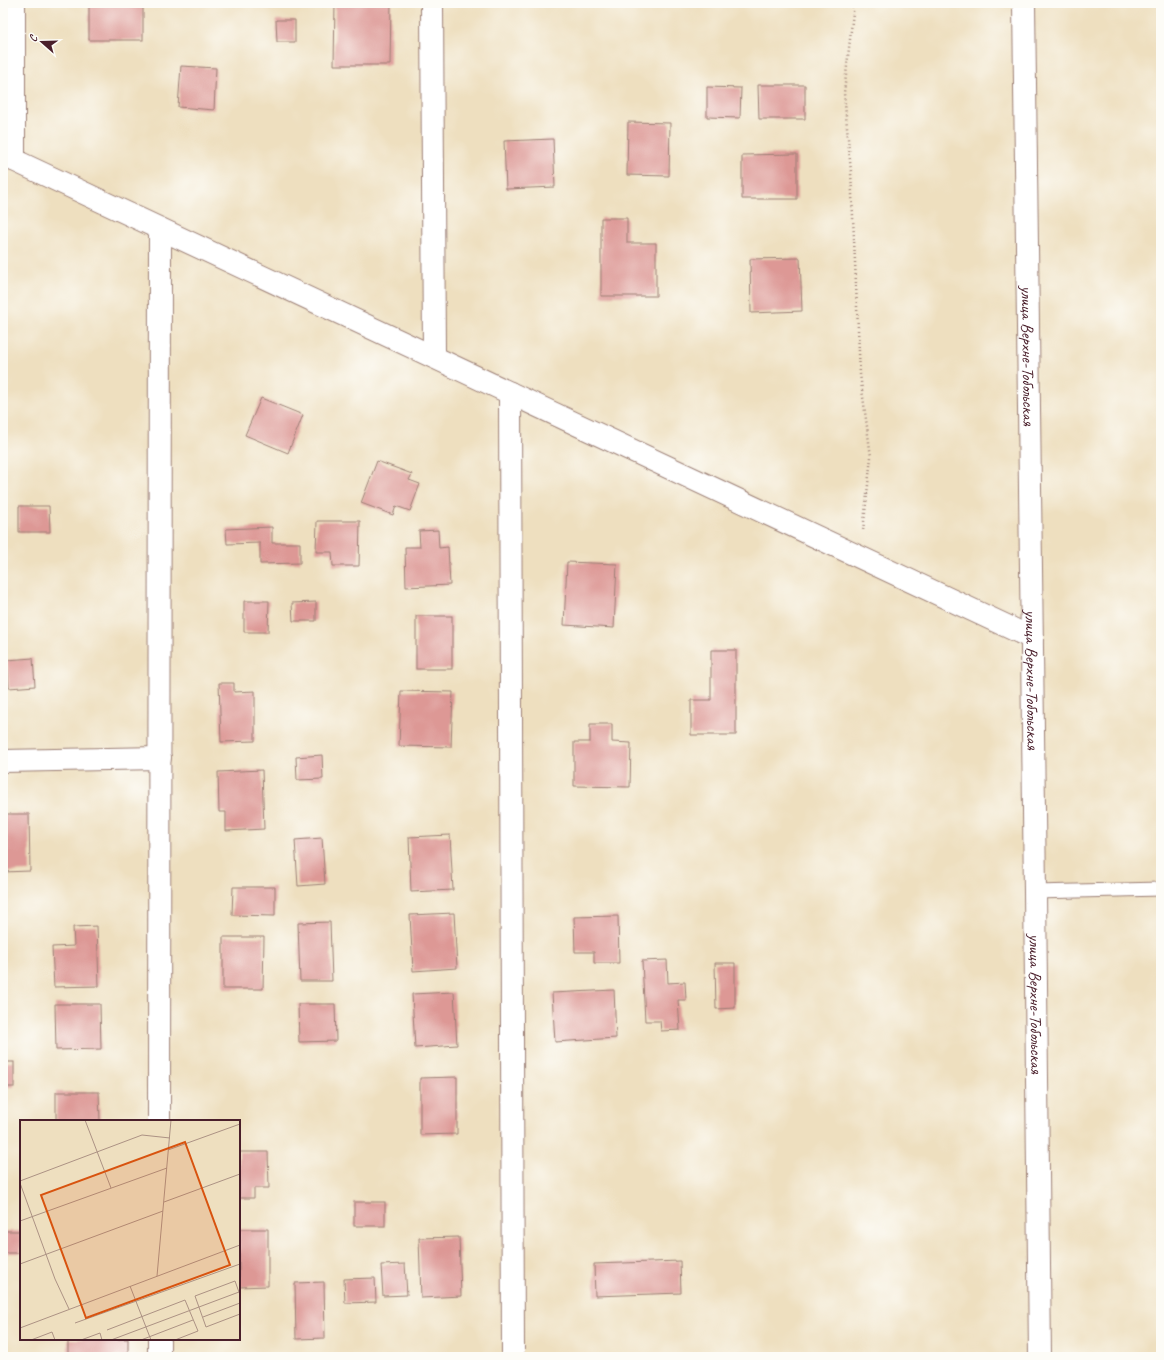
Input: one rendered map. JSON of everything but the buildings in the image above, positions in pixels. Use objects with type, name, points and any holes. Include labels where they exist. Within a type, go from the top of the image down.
[{"type":"street","points":[[14,3],[8,157],[1032,638]]},
{"type":"street","points":[[432,3],[434,357]]},
{"type":"street","name":"улица Верхне-Тобольская","points":[[1024,3],[1036,892],[1040,1357]]},
{"type":"street","points":[[159,1120],[160,228]]},
{"type":"street","points":[[510,393],[513,1357]]},
{"type":"street","points":[[3,761],[160,758]]},
{"type":"street","points":[[159,1340],[159,1357]]},
{"type":"lane","points":[[1036,892],[1161,889]]},
{"type":"path","points":[[854,3],[844,94],[851,172],[860,374],[870,458],[861,558]]}]
